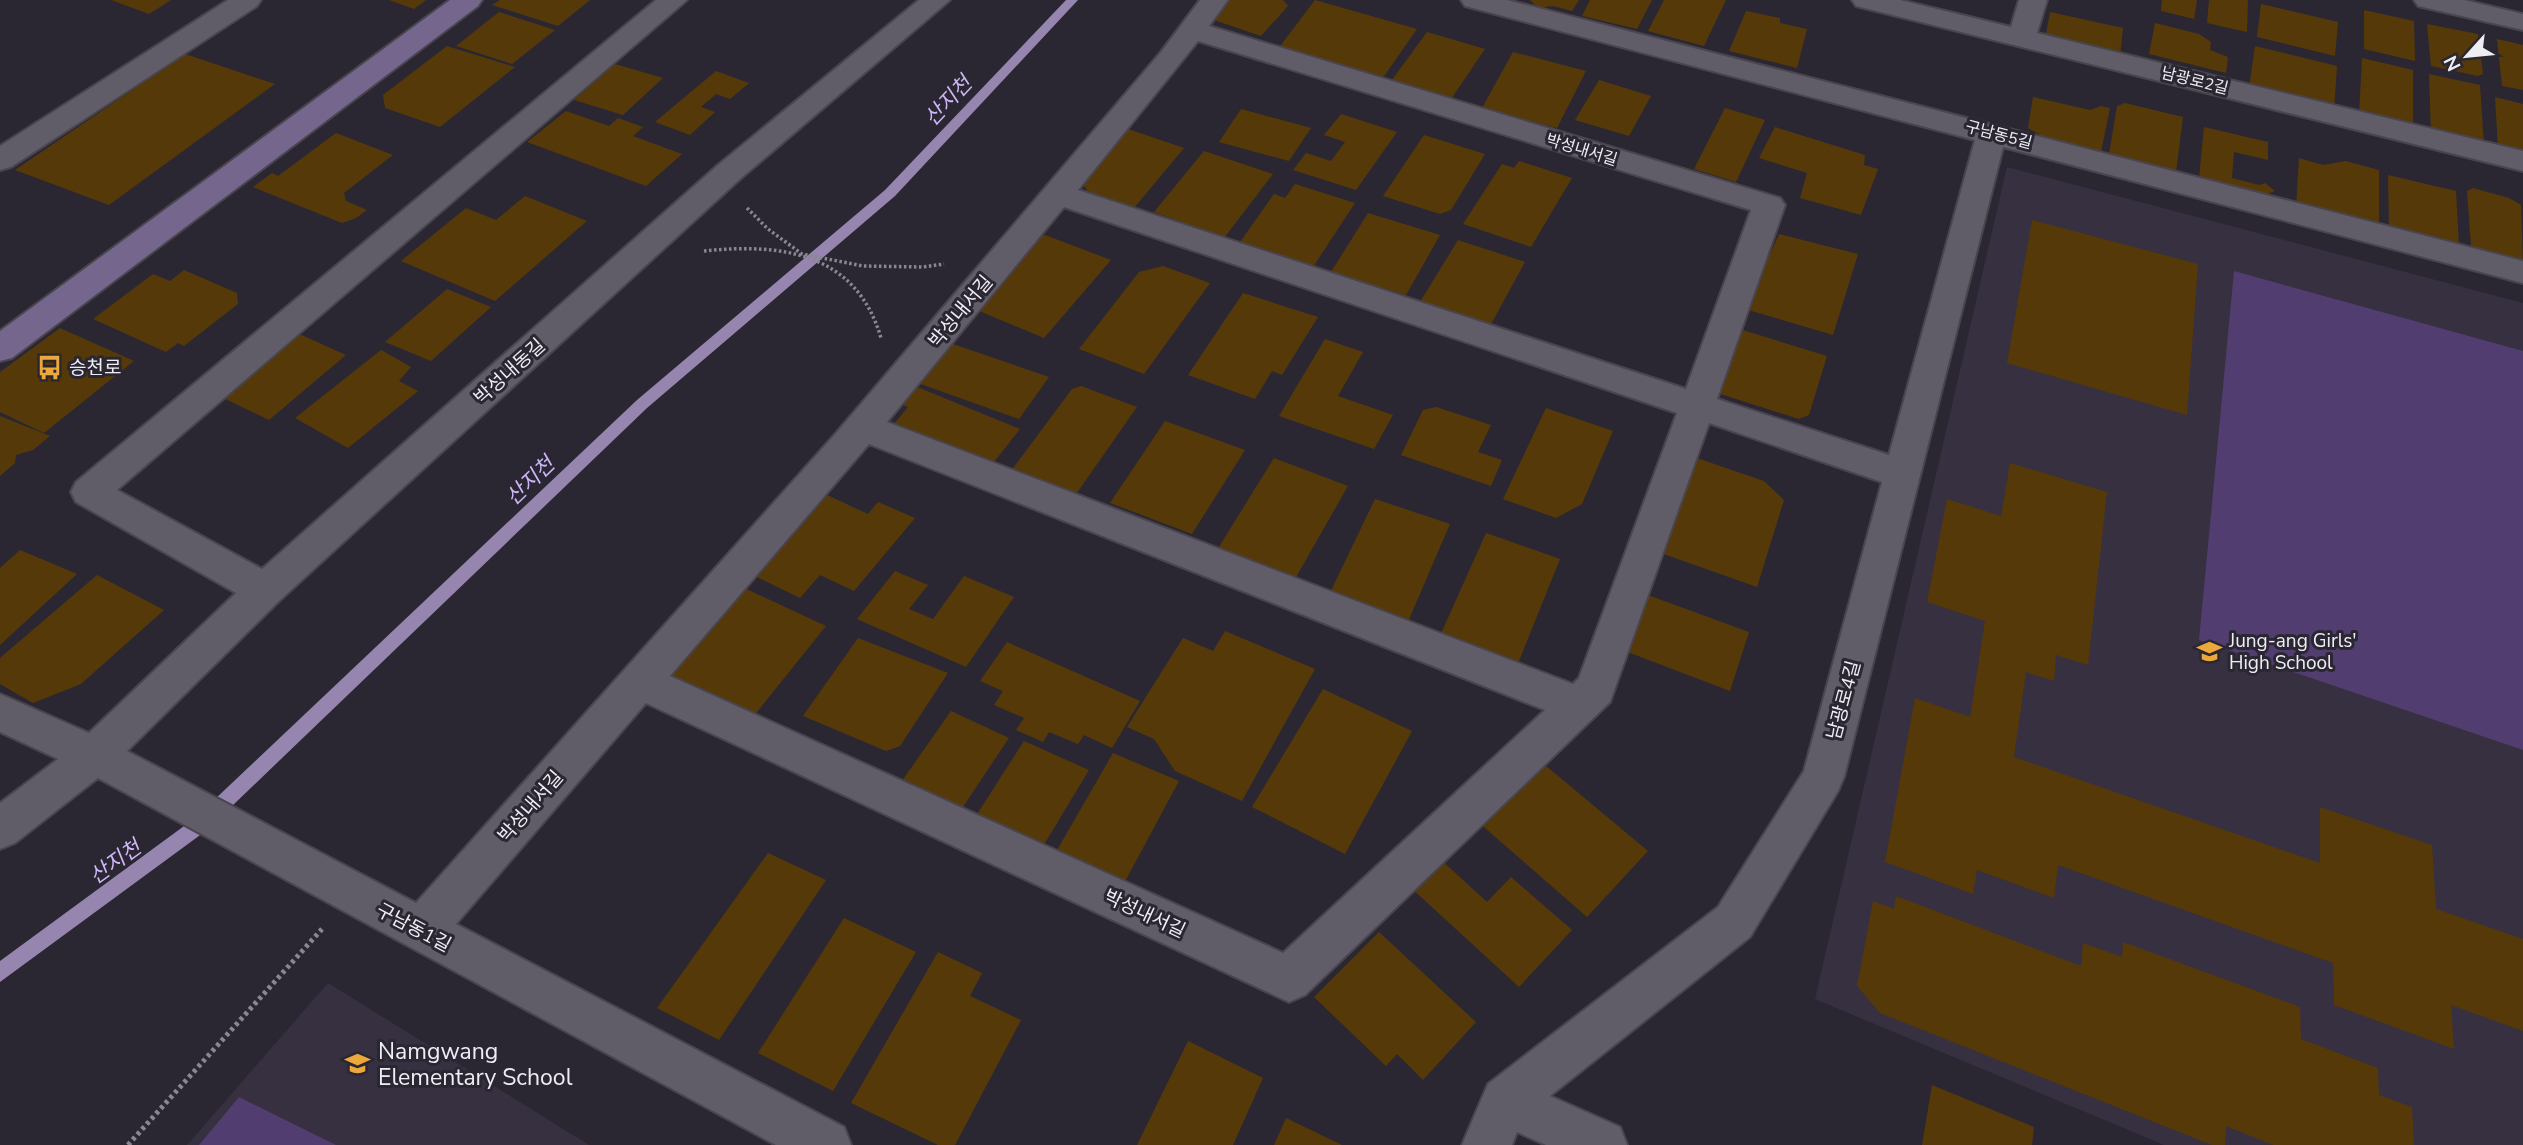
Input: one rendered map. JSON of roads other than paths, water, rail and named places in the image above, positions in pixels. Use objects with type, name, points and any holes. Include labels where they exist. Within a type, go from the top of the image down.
[{"type":"main road","points":[[0,349],[468,0]]},
{"type":"street","points":[[0,160],[247,0]]},
{"type":"street","points":[[265,590],[89,492],[673,0]]},
{"type":"street","name":"박성내동길","points":[[0,829],[96,756],[265,590],[729,172],[936,0]]},
{"type":"street","name":"박성내서길","points":[[421,930],[863,427],[1058,194],[1192,30],[1213,0]]},
{"type":"street","name":"구남동5길","points":[[1475,0],[2523,271]]},
{"type":"street","name":"남광로2길","points":[[1866,0],[2523,161]]},
{"type":"street","points":[[2022,38],[2033,0]]},
{"type":"street","points":[[2428,0],[2523,22]]},
{"type":"street","name":"박성내서길","points":[[640,681],[1289,979],[1596,689],[1769,205],[1192,30]]},
{"type":"street","name":"남광로4길","points":[[1504,1101],[1734,922],[1823,777],[1992,132]]},
{"type":"street","points":[[1058,194],[1902,474]]},
{"type":"street","points":[[863,427],[1578,705]]},
{"type":"street","name":"구남동1길","points":[[0,712],[96,756],[826,1145]]},
{"type":"street","points":[[1488,1145],[1504,1101],[1602,1145]]},
{"type":"waterway","name":"산지천","points":[[0,973],[201,824],[642,404],[890,193],[1072,0]]},
{"type":"place","name":"승천로","points":[[49,367]]},
{"type":"place","name":"Jung-ang Girls' High School","points":[[2209,651]]},
{"type":"place","name":"Namgwang Elementary School","points":[[358,1064]]}]
